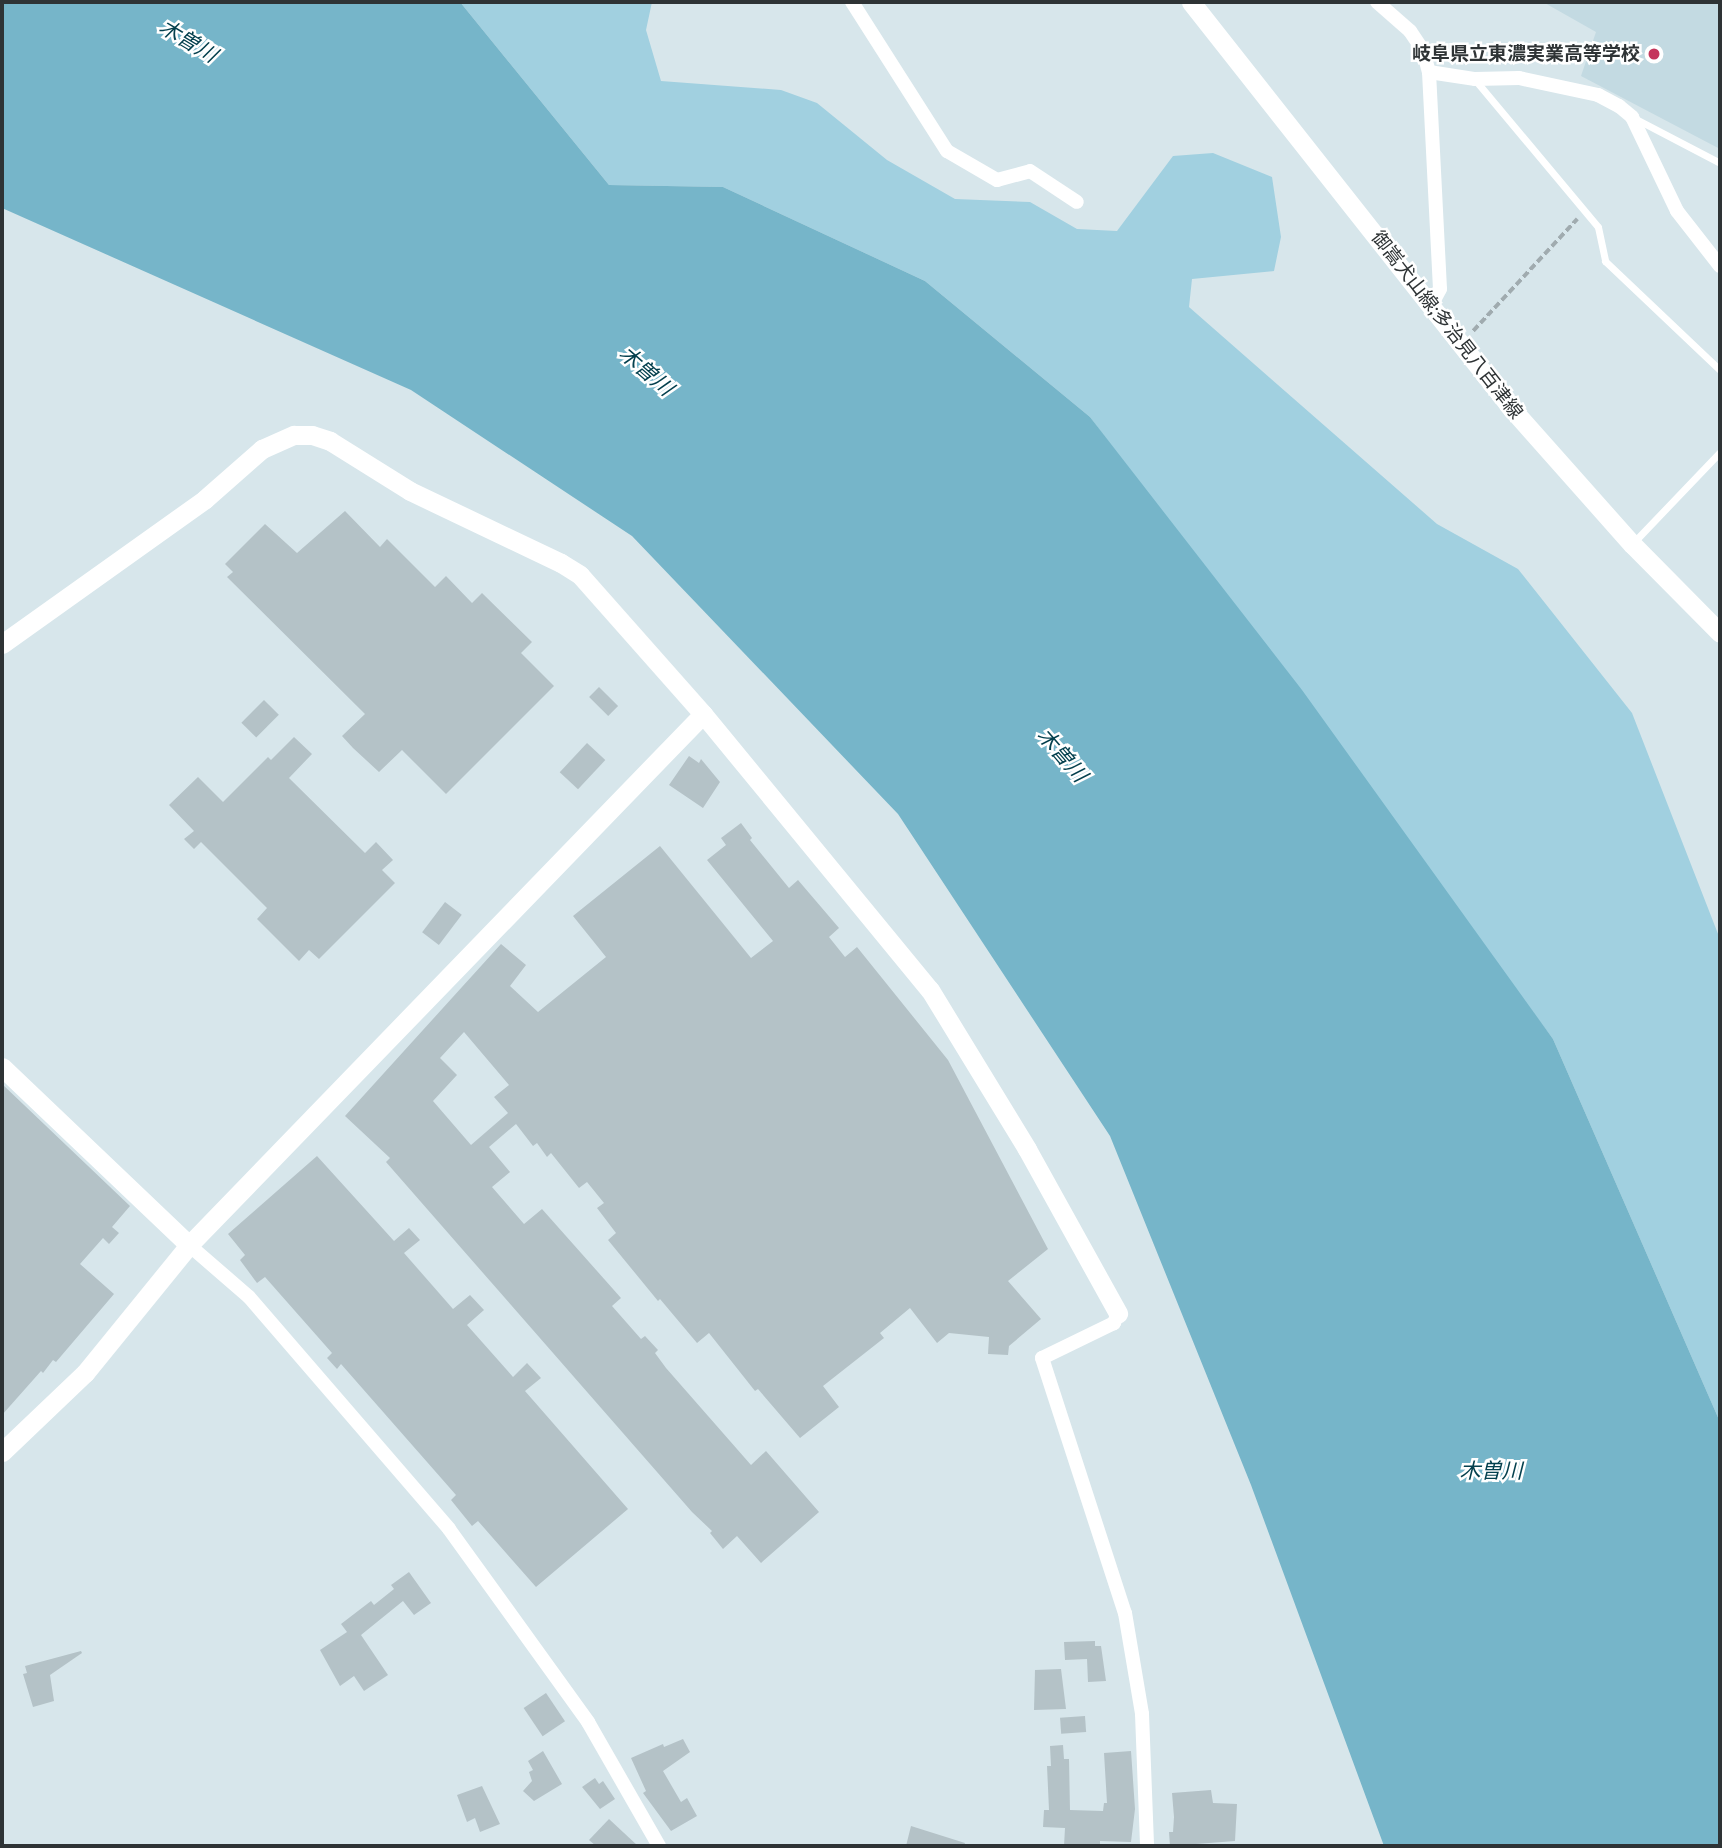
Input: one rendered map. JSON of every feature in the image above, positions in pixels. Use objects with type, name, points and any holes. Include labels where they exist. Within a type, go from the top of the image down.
[{"type":"street","points":[[852,2],[947,151],[997,180],[1030,171],[1077,202]]},
{"type":"street","name":"御嵩犬山線;多治見八百津線","points":[[1191,2],[1431,306],[1459,346],[1632,544],[1720,633]]},
{"type":"street","points":[[1377,2],[1410,31],[1423,50],[1429,72],[1440,289],[1431,306]]},
{"type":"street","points":[[1429,72],[1475,79],[1519,78],[1598,95],[1632,117],[1677,211],[1720,266]]},
{"type":"street","points":[[2,644],[205,499],[262,449],[294,435],[312,435],[330,441],[410,491],[561,563],[580,575],[703,714],[930,990],[1027,1149],[1118,1313],[1114,1323],[1042,1357],[1125,1613],[1142,1714],[1147,1846]]},
{"type":"street","points":[[2,1452],[85,1373],[189,1245],[703,714]]},
{"type":"street","points":[[2,1067],[189,1245],[248,1297],[449,1530],[588,1722],[659,1846]]},
{"type":"lane","points":[[1475,79],[1598,228],[1605,261],[1720,370]]},
{"type":"lane","points":[[1632,117],[1720,163]]},
{"type":"lane","points":[[1632,544],[1720,452]]},
{"type":"path","points":[[1459,346],[1585,211]]},
{"type":"shaded area","points":[[460,2],[652,2],[646,30],[661,81],[781,90],[817,103],[887,160],[955,199],[1030,202],[1077,229],[1117,231],[1173,156],[1213,153],[1272,177],[1281,237],[1274,271],[1192,279],[1189,307],[1437,524],[1518,569],[1632,713],[1720,939],[1720,1422],[1553,1039],[1090,417],[925,281],[723,187],[609,185]]},
{"type":"shaded area","name":"岐阜県立東濃実業高等学校","points":[[1543,2],[1720,2],[1720,149],[1581,76],[1596,32]]},
{"type":"water","name":"木曽川","points":[[2,2],[460,2],[609,185],[723,187],[925,281],[1090,417],[1302,690],[1553,1039],[1720,1422],[1720,1846],[1384,1846],[1251,1485],[1110,1136],[898,814],[632,536],[411,390],[2,208]]},
{"type":"building","points":[[345,511],[380,547],[387,539],[435,587],[446,576],[472,603],[482,593],[532,642],[521,653],[554,686],[446,794],[402,750],[379,772],[353,748],[342,736],[365,714],[227,577],[233,572],[225,564],[265,524],[297,553]]},
{"type":"building","points":[[599,687],[618,706],[608,716],[589,697]]},
{"type":"building","points":[[264,700],[279,715],[256,737],[241,723]]},
{"type":"building","points":[[294,737],[312,754],[289,778],[365,853],[376,842],[393,860],[382,870],[395,883],[319,959],[309,950],[299,961],[257,919],[267,908],[201,842],[194,849],[184,839],[194,831],[169,805],[198,777],[223,802],[268,757],[271,760]]},
{"type":"building","points":[[587,743],[605,760],[578,789],[560,772]]},
{"type":"building","points":[[689,756],[699,763],[701,759],[720,782],[703,808],[669,785]]},
{"type":"building","points":[[741,823],[752,838],[750,840],[789,888],[798,880],[839,928],[829,937],[845,957],[857,947],[948,1060],[1048,1249],[1008,1281],[1041,1319],[1009,1346],[1008,1355],[988,1354],[989,1337],[949,1333],[937,1343],[910,1308],[880,1333],[884,1338],[823,1386],[839,1407],[800,1438],[758,1389],[755,1391],[709,1333],[697,1343],[660,1299],[658,1301],[608,1240],[616,1233],[597,1208],[604,1203],[587,1182],[579,1188],[551,1153],[547,1157],[537,1143],[533,1146],[516,1124],[489,1147],[510,1172],[492,1187],[524,1224],[542,1209],[621,1298],[612,1306],[641,1339],[645,1336],[658,1350],[655,1353],[666,1368],[751,1465],[766,1451],[819,1512],[761,1563],[737,1536],[723,1549],[710,1533],[712,1531],[692,1512],[386,1162],[390,1158],[345,1116],[501,944],[526,965],[510,986],[538,1012],[606,957],[573,916],[660,846],[751,958],[773,941],[707,860],[726,845],[721,838]],"holes":[[[464,1032],[509,1085],[494,1097],[508,1113],[471,1145],[433,1101],[457,1075],[440,1058]]]},
{"type":"building","points":[[445,902],[462,915],[439,945],[422,932]]},
{"type":"building","points":[[2,1084],[130,1206],[112,1227],[119,1233],[109,1244],[103,1238],[80,1264],[114,1294],[56,1362],[53,1360],[43,1373],[41,1371],[2,1415]]},
{"type":"building","points":[[317,1156],[394,1241],[409,1228],[420,1240],[404,1253],[453,1309],[470,1295],[484,1310],[467,1325],[513,1377],[527,1363],[541,1378],[525,1391],[628,1509],[536,1587],[478,1521],[472,1526],[451,1500],[456,1495],[341,1364],[337,1369],[327,1358],[332,1353],[265,1277],[257,1283],[240,1260],[245,1255],[228,1234]]},
{"type":"building","points":[[409,1572],[431,1603],[414,1615],[403,1601],[361,1635],[388,1675],[364,1691],[354,1676],[340,1686],[320,1650],[347,1632],[341,1624],[371,1601],[374,1605],[394,1589],[391,1585]]},
{"type":"building","points":[[1095,1641],[1095,1646],[1101,1646],[1106,1681],[1088,1682],[1087,1659],[1065,1660],[1064,1642]]},
{"type":"building","points":[[81,1651],[82,1653],[50,1675],[54,1701],[33,1707],[23,1674],[27,1673],[25,1666]]},
{"type":"building","points":[[1061,1669],[1066,1709],[1034,1710],[1035,1670]]},
{"type":"building","points":[[546,1693],[565,1721],[543,1736],[524,1708]]},
{"type":"building","points":[[1085,1716],[1086,1732],[1061,1734],[1060,1718]]},
{"type":"building","points":[[683,1739],[690,1752],[663,1771],[681,1802],[687,1798],[697,1816],[671,1831],[643,1793],[646,1791],[631,1758],[663,1744],[664,1747]]},
{"type":"building","points":[[1063,1745],[1064,1759],[1069,1759],[1070,1810],[1103,1811],[1104,1803],[1107,1803],[1104,1753],[1131,1751],[1135,1809],[1131,1842],[1100,1841],[1100,1846],[1064,1846],[1065,1828],[1043,1827],[1044,1810],[1049,1810],[1047,1766],[1051,1766],[1050,1746]]},
{"type":"building","points":[[543,1751],[562,1784],[534,1801],[523,1791],[532,1781],[529,1772],[533,1770],[528,1761]]},
{"type":"building","points":[[595,1778],[599,1784],[603,1781],[615,1799],[600,1809],[582,1787]]},
{"type":"building","points":[[482,1786],[500,1824],[480,1832],[475,1818],[467,1822],[457,1795]]},
{"type":"building","points":[[1211,1790],[1213,1803],[1237,1804],[1235,1841],[1170,1846],[1169,1832],[1173,1832],[1174,1817],[1172,1793]]},
{"type":"building","points":[[609,1819],[638,1846],[596,1846],[589,1840]]},
{"type":"building","points":[[911,1826],[965,1843],[964,1846],[906,1846]]},
{"type":"place","name":"岐阜県立東濃実業高等学校","points":[[1654,54]]}]
